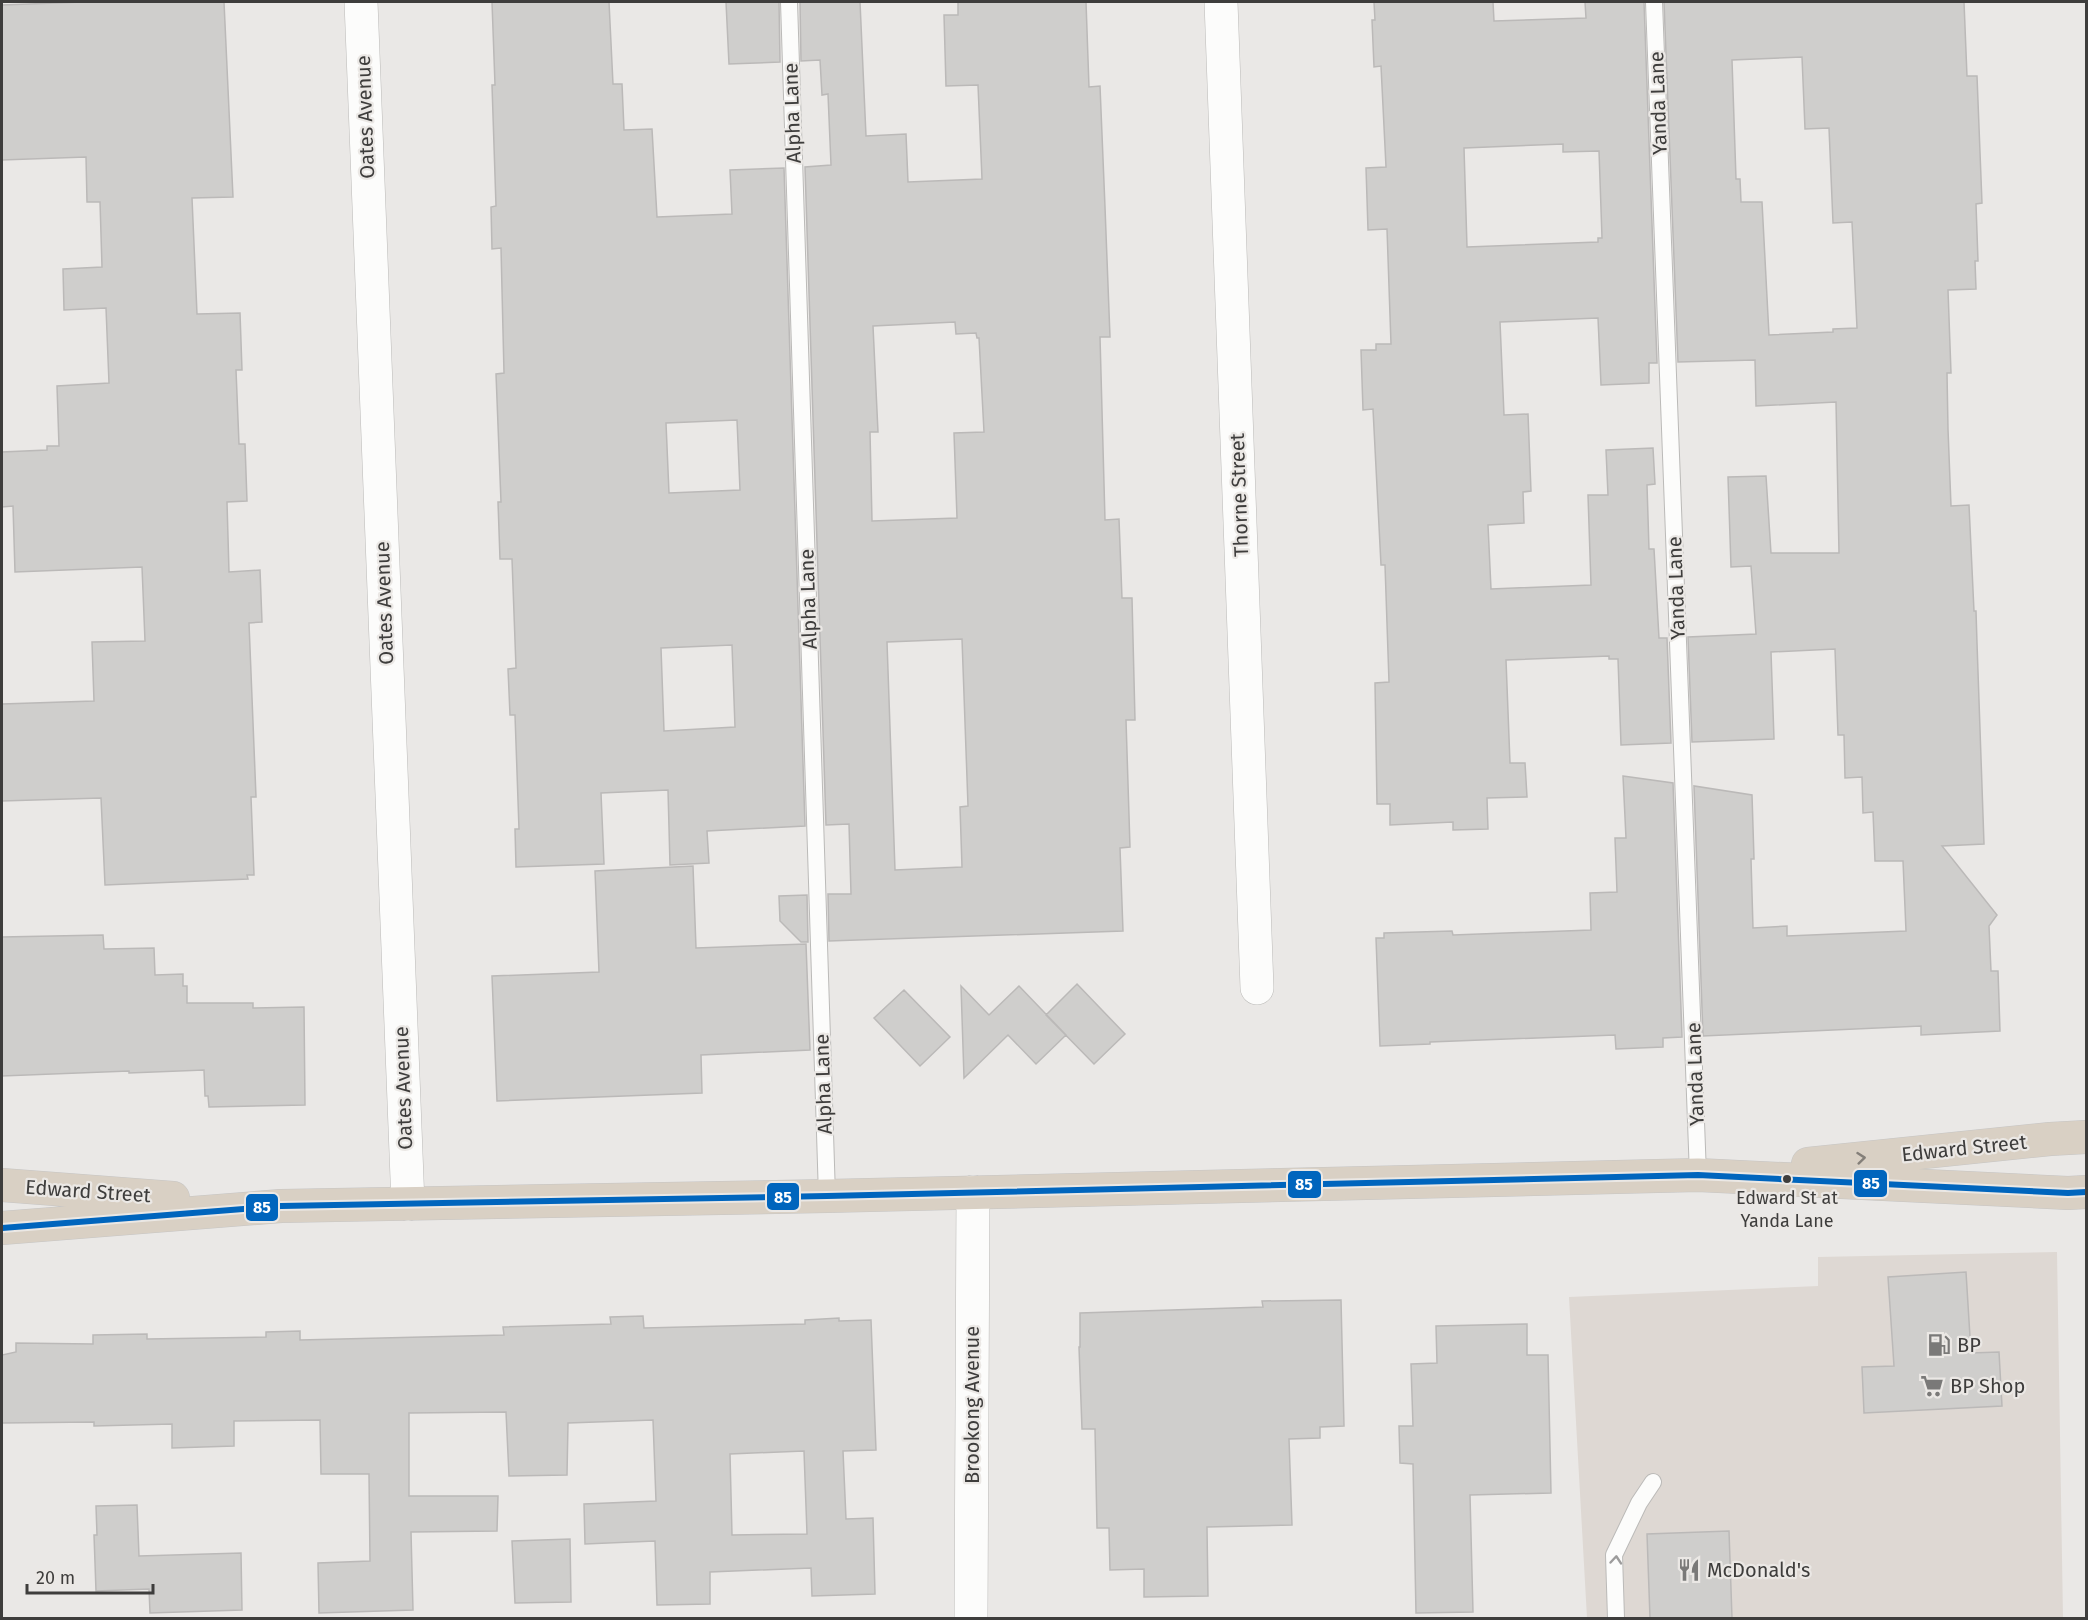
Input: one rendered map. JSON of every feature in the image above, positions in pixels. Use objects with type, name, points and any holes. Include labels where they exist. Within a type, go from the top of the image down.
[{"type":"highway","name":"Edward Street","points":[[1698,1175],[2086,1137]]},
{"type":"highway","name":"Edward Street","points":[[2,1228],[281,1206],[827,1196],[1698,1175],[2086,1192]]},
{"type":"highway","name":"Edward Street","points":[[2,1185],[281,1206]]},
{"type":"street","name":"Oates Avenue","points":[[361,2],[408,1204]]},
{"type":"street","name":"Thorne Street","points":[[1221,2],[1257,988]]},
{"type":"street","name":"Brookong Avenue","points":[[971,1618],[974,1192]]},
{"type":"lane","name":"Alpha Lane","points":[[789,2],[827,1196]]},
{"type":"lane","name":"Yanda Lane","points":[[1654,2],[1698,1175]]},
{"type":"lane","points":[[1616,1618],[1614,1555],[1639,1503],[1653,1482]]},
{"type":"shaded area","points":[[2057,1252],[2063,1618],[1587,1618],[1569,1297],[1818,1286],[1818,1257]]},
{"type":"building","points":[[83,2],[224,2],[233,197],[192,198],[197,314],[240,313],[242,370],[236,370],[239,444],[245,444],[247,501],[227,502],[229,572],[260,570],[262,622],[249,623],[256,797],[251,797],[254,875],[247,875],[248,879],[105,885],[101,798],[2,801],[2,704],[94,701],[92,642],[145,641],[142,567],[15,572],[13,506],[2,507],[2,452],[47,450],[47,446],[59,446],[57,386],[109,383],[106,308],[64,310],[63,269],[102,267],[100,202],[87,202],[86,157],[2,160],[2,5]]},
{"type":"building","points":[[492,2],[609,2],[613,84],[622,84],[624,130],[652,129],[657,217],[732,214],[730,170],[784,168],[805,826],[707,831],[709,863],[670,865],[668,790],[601,793],[604,864],[516,867],[515,829],[519,829],[515,715],[510,715],[508,669],[516,668],[512,559],[500,559],[498,502],[501,502],[496,374],[504,373],[501,248],[492,249],[491,207],[496,206],[492,85],[495,85]],"holes":[[[737,420],[740,490],[669,493],[666,423]],[[732,645],[735,727],[664,731],[661,648]]]},
{"type":"building","points":[[726,2],[779,2],[780,62],[729,64]]},
{"type":"building","points":[[800,2],[860,2],[866,136],[906,134],[908,182],[982,179],[978,85],[946,86],[944,15],[958,15],[958,2],[1086,2],[1089,87],[1100,86],[1110,337],[1100,337],[1105,520],[1119,519],[1122,598],[1132,598],[1135,720],[1126,720],[1130,847],[1120,848],[1123,931],[829,941],[828,894],[851,894],[849,824],[826,825],[805,167],[831,165],[828,94],[822,95],[820,60],[801,61]],"holes":[[[955,322],[956,334],[976,333],[979,338],[984,432],[954,433],[957,518],[872,521],[870,432],[878,432],[873,326]],[[962,639],[968,806],[960,807],[962,867],[895,870],[887,642]]]},
{"type":"building","points":[[1374,2],[1493,2],[1494,21],[1586,18],[1585,2],[1644,2],[1657,363],[1649,363],[1649,383],[1601,385],[1598,318],[1500,322],[1504,415],[1528,414],[1531,491],[1523,492],[1524,523],[1488,525],[1491,589],[1591,585],[1588,495],[1608,495],[1606,450],[1653,448],[1655,484],[1647,485],[1649,549],[1654,549],[1659,638],[1667,638],[1671,743],[1621,745],[1618,659],[1609,659],[1609,656],[1506,660],[1510,763],[1525,763],[1527,797],[1487,798],[1488,829],[1453,830],[1453,822],[1390,825],[1390,804],[1377,804],[1375,683],[1389,682],[1385,565],[1381,565],[1373,409],[1363,410],[1361,350],[1376,350],[1376,344],[1391,344],[1387,229],[1368,230],[1366,168],[1386,167],[1381,66],[1374,67],[1372,20],[1375,20]],"holes":[[[1563,144],[1563,152],[1599,151],[1602,238],[1598,238],[1598,242],[1467,247],[1464,148]]]},
{"type":"building","points":[[1664,2],[1964,2],[1967,76],[1977,76],[1982,203],[1976,204],[1978,261],[1975,261],[1976,289],[1948,290],[1951,373],[1947,373],[1948,429],[1951,506],[1969,505],[1974,611],[1976,611],[1984,844],[1942,846],[1997,915],[1989,926],[1991,971],[1998,971],[2000,1031],[1921,1035],[1921,1026],[1703,1036],[1694,786],[1752,795],[1753,928],[1787,926],[1787,936],[1906,931],[1903,861],[1875,861],[1873,812],[1863,813],[1862,777],[1845,778],[1844,735],[1838,735],[1835,649],[1771,652],[1774,739],[1692,742],[1688,637],[1756,634],[1751,566],[1731,567],[1728,477],[1766,476],[1771,553],[1839,553],[1836,402],[1756,406],[1755,360],[1678,362]],"holes":[[[1802,57],[1805,129],[1829,128],[1833,223],[1852,222],[1857,328],[1833,329],[1833,332],[1769,335],[1762,202],[1741,202],[1740,179],[1736,179],[1732,60]]]},
{"type":"building","points":[[1623,776],[1673,783],[1682,1037],[1663,1038],[1663,1047],[1616,1049],[1615,1035],[1380,1046],[1376,938],[1384,938],[1384,933],[1452,931],[1453,935],[1591,930],[1590,893],[1617,892],[1615,838],[1626,838]]},
{"type":"building","points":[[693,866],[696,948],[806,944],[810,1050],[701,1055],[702,1093],[497,1101],[492,976],[599,972],[595,871]]},
{"type":"building","points":[[807,895],[808,942],[801,942],[780,921],[779,896]]},
{"type":"building","points":[[103,935],[104,949],[154,948],[155,975],[183,974],[183,986],[187,986],[187,1003],[253,1003],[253,1008],[304,1007],[305,1105],[209,1107],[208,1096],[205,1096],[204,1070],[2,1076],[2,937]]},
{"type":"building","points":[[1077,984],[1125,1034],[1094,1064],[1046,1015]]},
{"type":"building","points":[[961,986],[989,1015],[1019,986],[1066,1035],[1036,1064],[1008,1035],[964,1078]]},
{"type":"building","points":[[904,990],[950,1037],[920,1066],[874,1018]]},
{"type":"building","points":[[1966,1272],[1971,1353],[1999,1352],[2002,1406],[1864,1413],[1862,1367],[1894,1366],[1888,1277]]},
{"type":"building","points":[[1341,1300],[1344,1426],[1320,1427],[1320,1438],[1289,1439],[1292,1525],[1207,1527],[1208,1596],[1144,1597],[1144,1569],[1110,1570],[1109,1528],[1097,1528],[1095,1429],[1082,1429],[1080,1313],[1263,1307],[1262,1301]]},
{"type":"building","points":[[643,1316],[644,1328],[805,1324],[805,1320],[839,1318],[839,1321],[871,1320],[876,1450],[843,1451],[846,1519],[873,1518],[875,1594],[812,1596],[811,1568],[710,1572],[710,1604],[657,1605],[655,1541],[585,1544],[584,1504],[656,1501],[653,1420],[568,1423],[567,1475],[509,1476],[506,1412],[409,1413],[409,1496],[498,1496],[497,1531],[411,1532],[413,1610],[319,1613],[318,1563],[370,1561],[369,1474],[321,1474],[320,1420],[234,1421],[234,1446],[172,1448],[172,1424],[94,1426],[94,1422],[2,1423],[2,1355],[16,1352],[16,1343],[93,1344],[93,1335],[147,1334],[147,1339],[266,1337],[266,1332],[300,1331],[300,1340],[504,1335],[503,1327],[611,1324],[610,1317]],"holes":[[[804,1451],[807,1534],[732,1535],[730,1454]]]},
{"type":"building","points":[[1527,1324],[1527,1355],[1548,1355],[1551,1493],[1470,1495],[1473,1612],[1416,1613],[1413,1464],[1400,1463],[1399,1426],[1413,1426],[1411,1364],[1437,1363],[1436,1326]]},
{"type":"building","points":[[137,1505],[139,1556],[241,1553],[242,1610],[150,1613],[149,1589],[96,1591],[94,1535],[97,1535],[96,1506]]},
{"type":"building","name":"McDonald's","points":[[1729,1531],[1732,1618],[1650,1618],[1647,1534]]},
{"type":"building","points":[[570,1539],[571,1602],[515,1603],[512,1541]]},
{"type":"transit line","name":"85","points":[[2,1228],[281,1206],[827,1196],[1698,1175],[2086,1192]]},
{"type":"place","name":"Edward St at Yanda Lane","points":[[1787,1179]]},
{"type":"place","name":"BP","points":[[1939,1345]]},
{"type":"place","name":"BP Shop","points":[[1932,1386]]},
{"type":"place","name":"McDonald's","points":[[1689,1570]]}]
